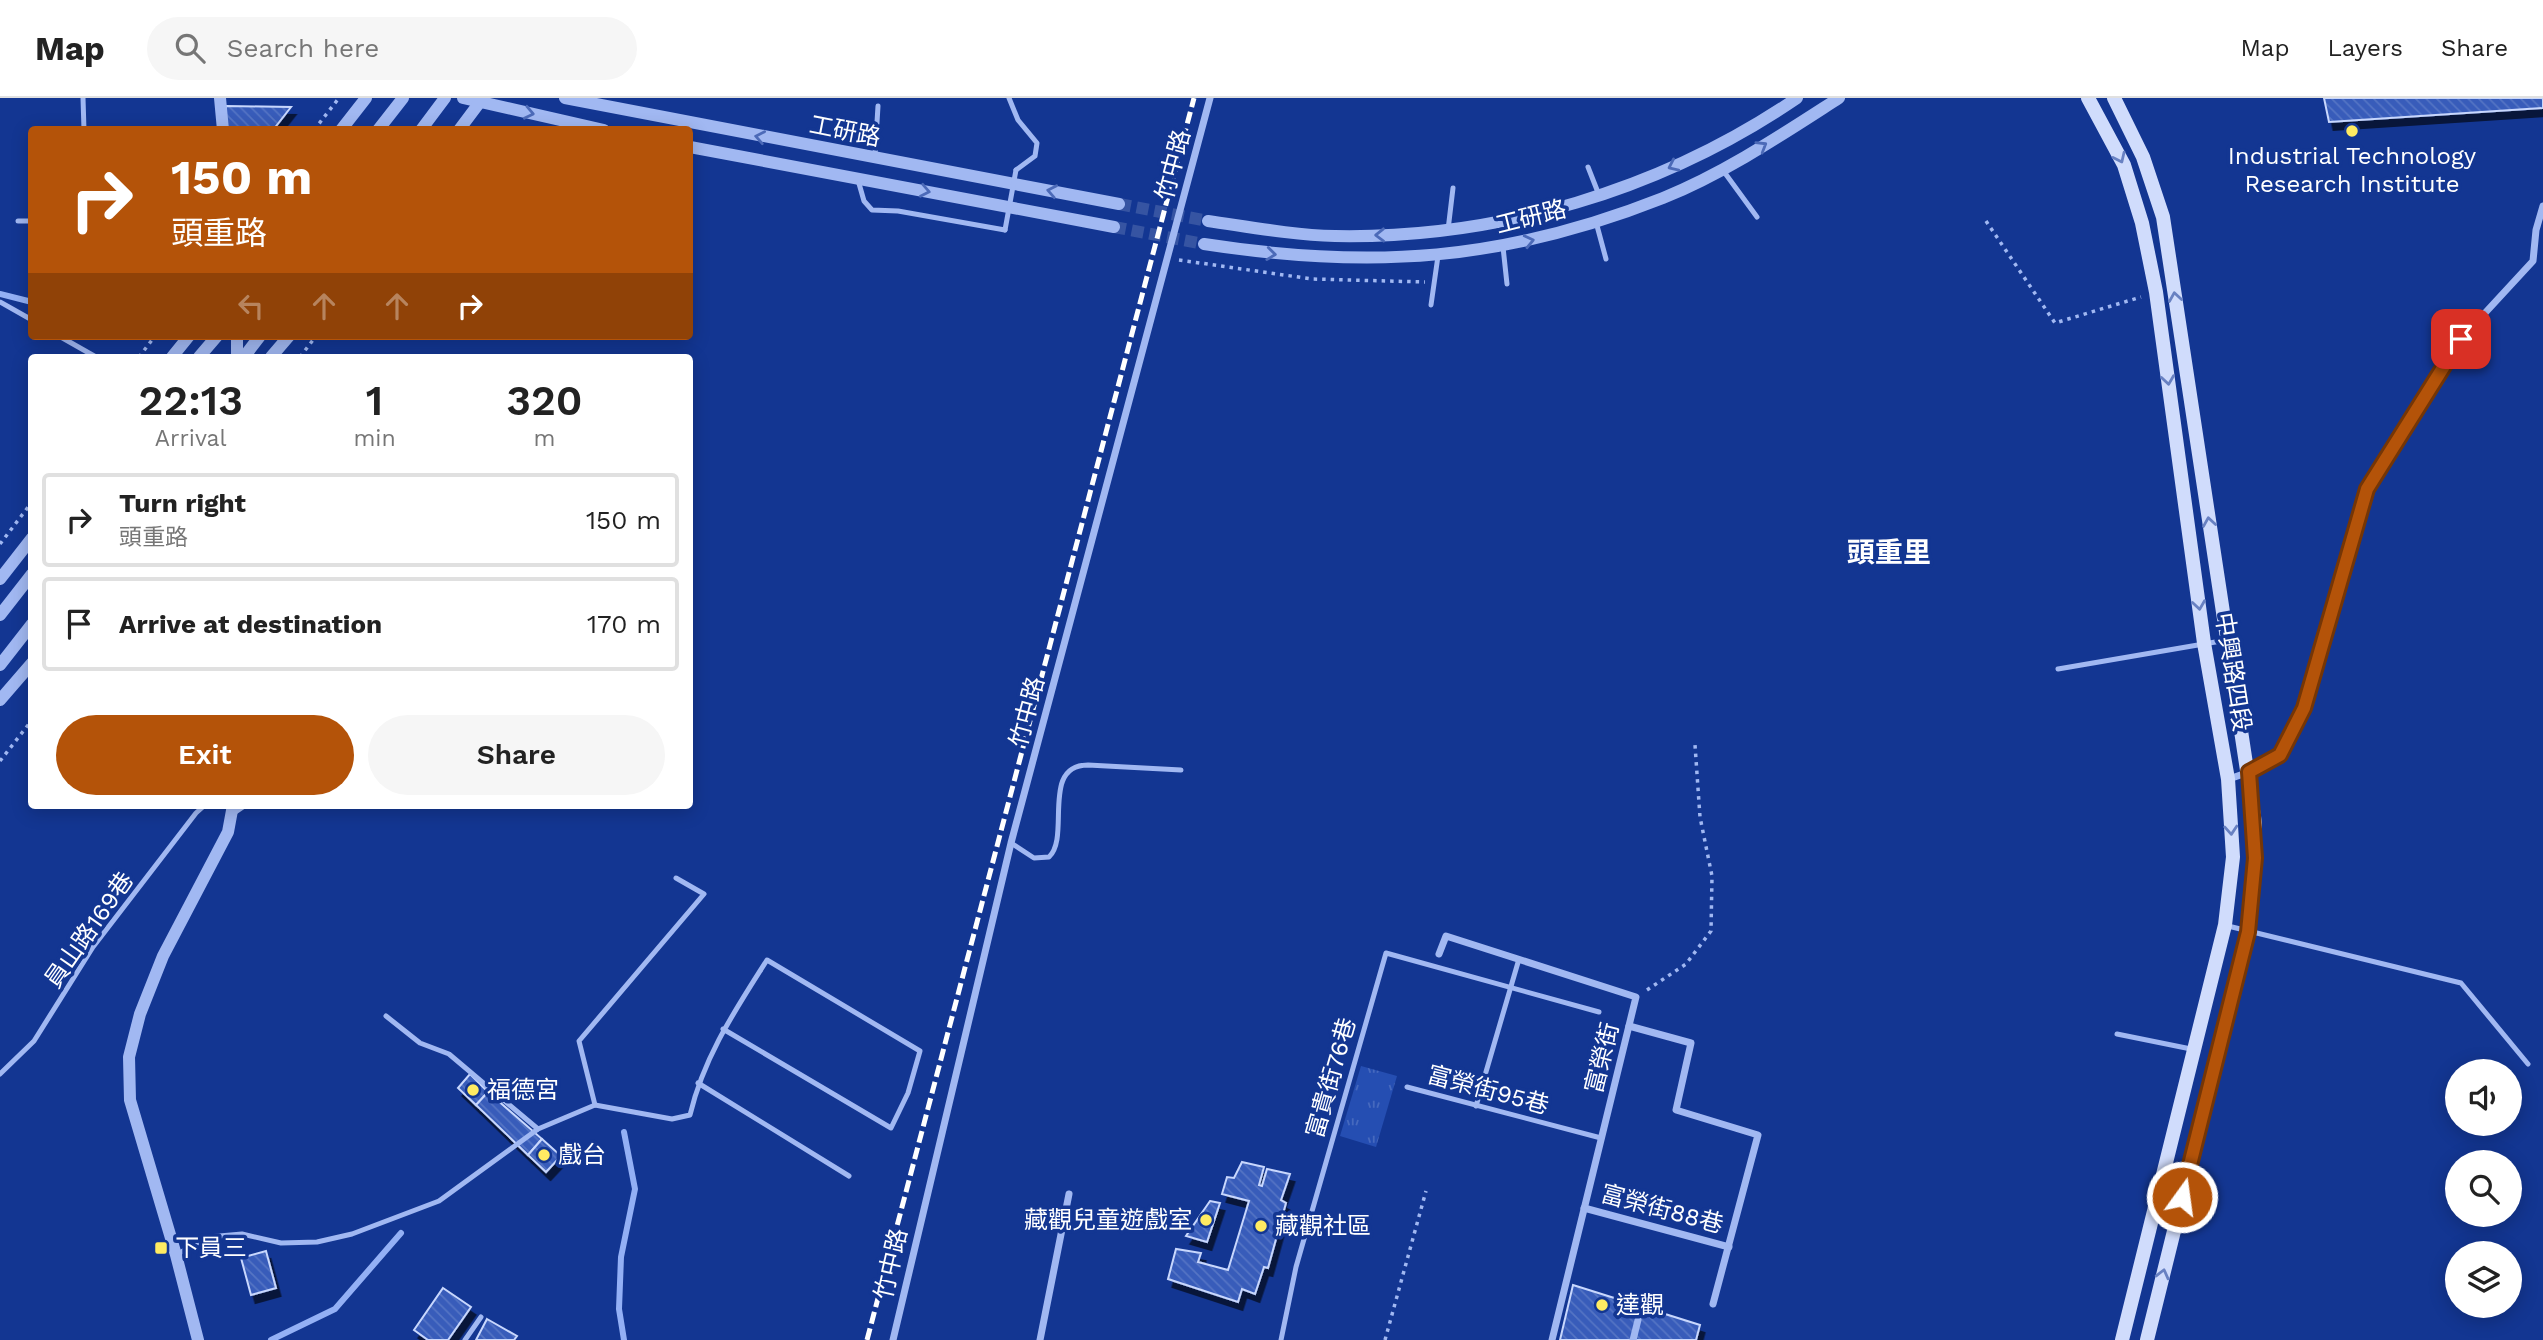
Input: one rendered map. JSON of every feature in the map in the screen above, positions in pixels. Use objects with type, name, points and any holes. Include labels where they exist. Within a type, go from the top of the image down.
[{"type":"main road","name":"中興路四段","points":[[2088,98],[2124,166],[2142,223],[2156,292],[2204,643],[2228,779],[2233,857],[2225,925],[2122,1340]]},
{"type":"main road","name":"中興路四段","points":[[2114,98],[2143,157],[2163,217],[2249,772],[2255,858],[2248,932],[2147,1340]]},
{"type":"street","points":[[220,98],[223,126]]},
{"type":"street","points":[[344,126],[366,98]]},
{"type":"street","points":[[381,126],[403,98]]},
{"type":"street","points":[[424,126],[445,98]]},
{"type":"street","points":[[463,98],[482,100],[588,126]]},
{"type":"street","name":"工研路","points":[[565,98],[1119,204]]},
{"type":"street","name":"竹中路","points":[[893,1340],[1012,843],[1210,98]]},
{"type":"street","name":"工研路","points":[[1208,220],[1333,236],[1448,230],[1500,223],[1598,195],[1657,174],[1711,148],[1797,98]]},
{"type":"street","name":"工研路","points":[[1204,244],[1333,259],[1438,256],[1503,247],[1596,221],[1664,197],[1722,169],[1839,98]]},
{"type":"street","points":[[462,126],[482,100]]},
{"type":"street","name":"工研路","points":[[693,148],[1114,227]]},
{"type":"street","points":[[2228,779],[2249,772],[2280,755],[2304,708],[2367,489],[2461,339],[2533,261],[2536,230],[2543,206]]},
{"type":"street","points":[[174,354],[186,340]]},
{"type":"street","points":[[202,354],[214,340]]},
{"type":"street","points":[[246,354],[257,340]]},
{"type":"street","points":[[274,354],[286,340]]},
{"type":"street","points":[[0,579],[28,543]]},
{"type":"street","points":[[0,615],[28,579]]},
{"type":"street","points":[[0,665],[28,629]]},
{"type":"street","points":[[0,701],[28,668]]},
{"type":"street","points":[[198,1340],[130,1100],[129,1057],[140,1014],[163,956],[228,832],[232,810]]},
{"type":"street","name":"富榮街","points":[[1439,954],[1446,936],[1636,997],[1552,1340]]},
{"type":"street","name":"富榮街88巷","points":[[1629,1026],[1691,1043],[1676,1110],[1758,1135],[1713,1304]]},
{"type":"street","points":[[1040,1340],[1069,1194]]},
{"type":"street","name":"富榮街88巷","points":[[1584,1208],[1729,1247]]},
{"type":"street","points":[[1633,1340],[1638,1320]]},
{"type":"lane","points":[[83,98],[84,126]]},
{"type":"lane","points":[[858,178],[864,201],[872,210],[898,211],[1005,230],[1016,170],[1035,156],[1037,143],[1023,128],[1009,98]]},
{"type":"lane","points":[[875,158],[878,106]]},
{"type":"lane","points":[[1588,167],[1598,195]]},
{"type":"lane","points":[[1722,169],[1757,217]]},
{"type":"lane","points":[[1448,230],[1453,188]]},
{"type":"lane","points":[[18,221],[28,222]]},
{"type":"lane","points":[[1596,221],[1606,259]]},
{"type":"lane","points":[[1503,247],[1507,284]]},
{"type":"lane","points":[[1431,304],[1438,256]]},
{"type":"lane","points":[[0,302],[28,318]]},
{"type":"lane","points":[[66,340],[91,354]]},
{"type":"lane","points":[[2058,669],[2227,640]]},
{"type":"lane","points":[[1012,843],[1034,858],[1049,858],[1055,852],[1059,844],[1059,795],[1068,771],[1074,767],[1088,765],[1181,770]]},
{"type":"lane","name":"員山路169巷","points":[[0,1074],[34,1041],[93,947],[200,809]]},
{"type":"lane","points":[[595,1105],[579,1041],[705,894],[676,878]]},
{"type":"lane","points":[[2225,925],[2461,983],[2528,1064]]},
{"type":"lane","name":"富貴街76巷","points":[[1282,1340],[1296,1268],[1386,953],[1599,1012]]},
{"type":"lane","points":[[1436,965],[1439,954]]},
{"type":"lane","points":[[1476,1106],[1519,959]]},
{"type":"lane","points":[[176,1255],[208,1237],[242,1234],[281,1244],[317,1242],[352,1234],[439,1201],[538,1129],[595,1105],[672,1119],[690,1115],[698,1083],[723,1029],[767,960],[920,1051],[908,1093],[891,1128],[723,1029]]},
{"type":"lane","points":[[386,1016],[420,1043],[449,1054],[538,1129]]},
{"type":"lane","points":[[2117,1034],[2194,1050]]},
{"type":"lane","points":[[698,1083],[849,1176]]},
{"type":"lane","name":"富榮街95巷","points":[[1407,1087],[1601,1138]]},
{"type":"lane","points":[[465,1340],[481,1317]]},
{"type":"path","points":[[317,126],[339,98]]},
{"type":"path","points":[[1986,221],[2056,323],[2156,292]]},
{"type":"path","points":[[1168,259],[1312,279],[1434,282]]},
{"type":"path","points":[[141,354],[152,340]]},
{"type":"path","points":[[302,354],[313,340]]},
{"type":"path","points":[[0,544],[28,507]]},
{"type":"path","points":[[0,761],[28,725]]},
{"type":"path","points":[[1636,997],[1686,964],[1711,931],[1712,876],[1700,817],[1695,745]]},
{"type":"path","points":[[1385,1340],[1426,1191]]},
{"type":"green space","points":[[1361,1066],[1397,1076],[1376,1147],[1340,1136]]},
{"type":"building","points":[[2324,98],[2543,98],[2543,108],[2329,122]]},
{"type":"building","points":[[226,106],[291,107],[276,126],[226,126]]},
{"type":"building","name":"福德宮","points":[[470,1074],[488,1092],[476,1105],[458,1088]]},
{"type":"building","points":[[488,1092],[542,1139],[528,1155],[476,1105]]},
{"type":"building","name":"戲台","points":[[542,1139],[561,1156],[546,1172],[528,1155]]},
{"type":"building","name":"藏觀社區","points":[[1242,1162],[1264,1167],[1259,1185],[1262,1186],[1267,1169],[1290,1174],[1281,1200],[1286,1203],[1268,1268],[1264,1267],[1255,1294],[1242,1289],[1238,1302],[1168,1279],[1176,1249],[1201,1253],[1198,1262],[1228,1270],[1249,1201],[1222,1194],[1227,1177],[1234,1178]]},
{"type":"building","name":"藏觀兒童遊戲室","points":[[1210,1201],[1220,1203],[1207,1242],[1186,1236]]},
{"type":"building","points":[[266,1251],[276,1288],[251,1295],[241,1258]]},
{"type":"building","name":"達觀","points":[[1573,1285],[1700,1325],[1696,1340],[1560,1340]]},
{"type":"building","points":[[443,1288],[471,1307],[448,1340],[428,1340],[414,1330]]},
{"type":"building","points":[[487,1319],[517,1336],[514,1340],[476,1340]]},
{"type":"waterway","points":[[0,294],[28,301]]},
{"type":"waterway","points":[[624,1132],[635,1189],[621,1257],[619,1309],[624,1340]]},
{"type":"waterway","points":[[271,1340],[335,1309],[401,1233]]},
{"type":"tunnel","points":[[1119,204],[1208,221]]},
{"type":"tunnel","points":[[1114,227],[1204,244]]},
{"type":"railway","points":[[867,1340],[1194,98]]},
{"type":"place","name":"Industrial Technology Research Institute","points":[[2352,131]]},
{"type":"place","name":"福德宮","points":[[473,1090]]},
{"type":"place","name":"戲台","points":[[544,1155]]},
{"type":"place","name":"藏觀兒童遊戲室","points":[[1206,1220]]},
{"type":"place","name":"藏觀社區","points":[[1261,1226]]},
{"type":"place","name":"下員三","points":[[161,1248]]},
{"type":"place","name":"達觀","points":[[1602,1305]]},
{"type":"district","name":"頭重里","points":[[1889,552]]},
{"type":"route","points":[[2182,1197],[2248,932],[2255,858],[2255,823],[2249,772],[2280,755],[2304,708],[2367,489],[2461,339]]}]
